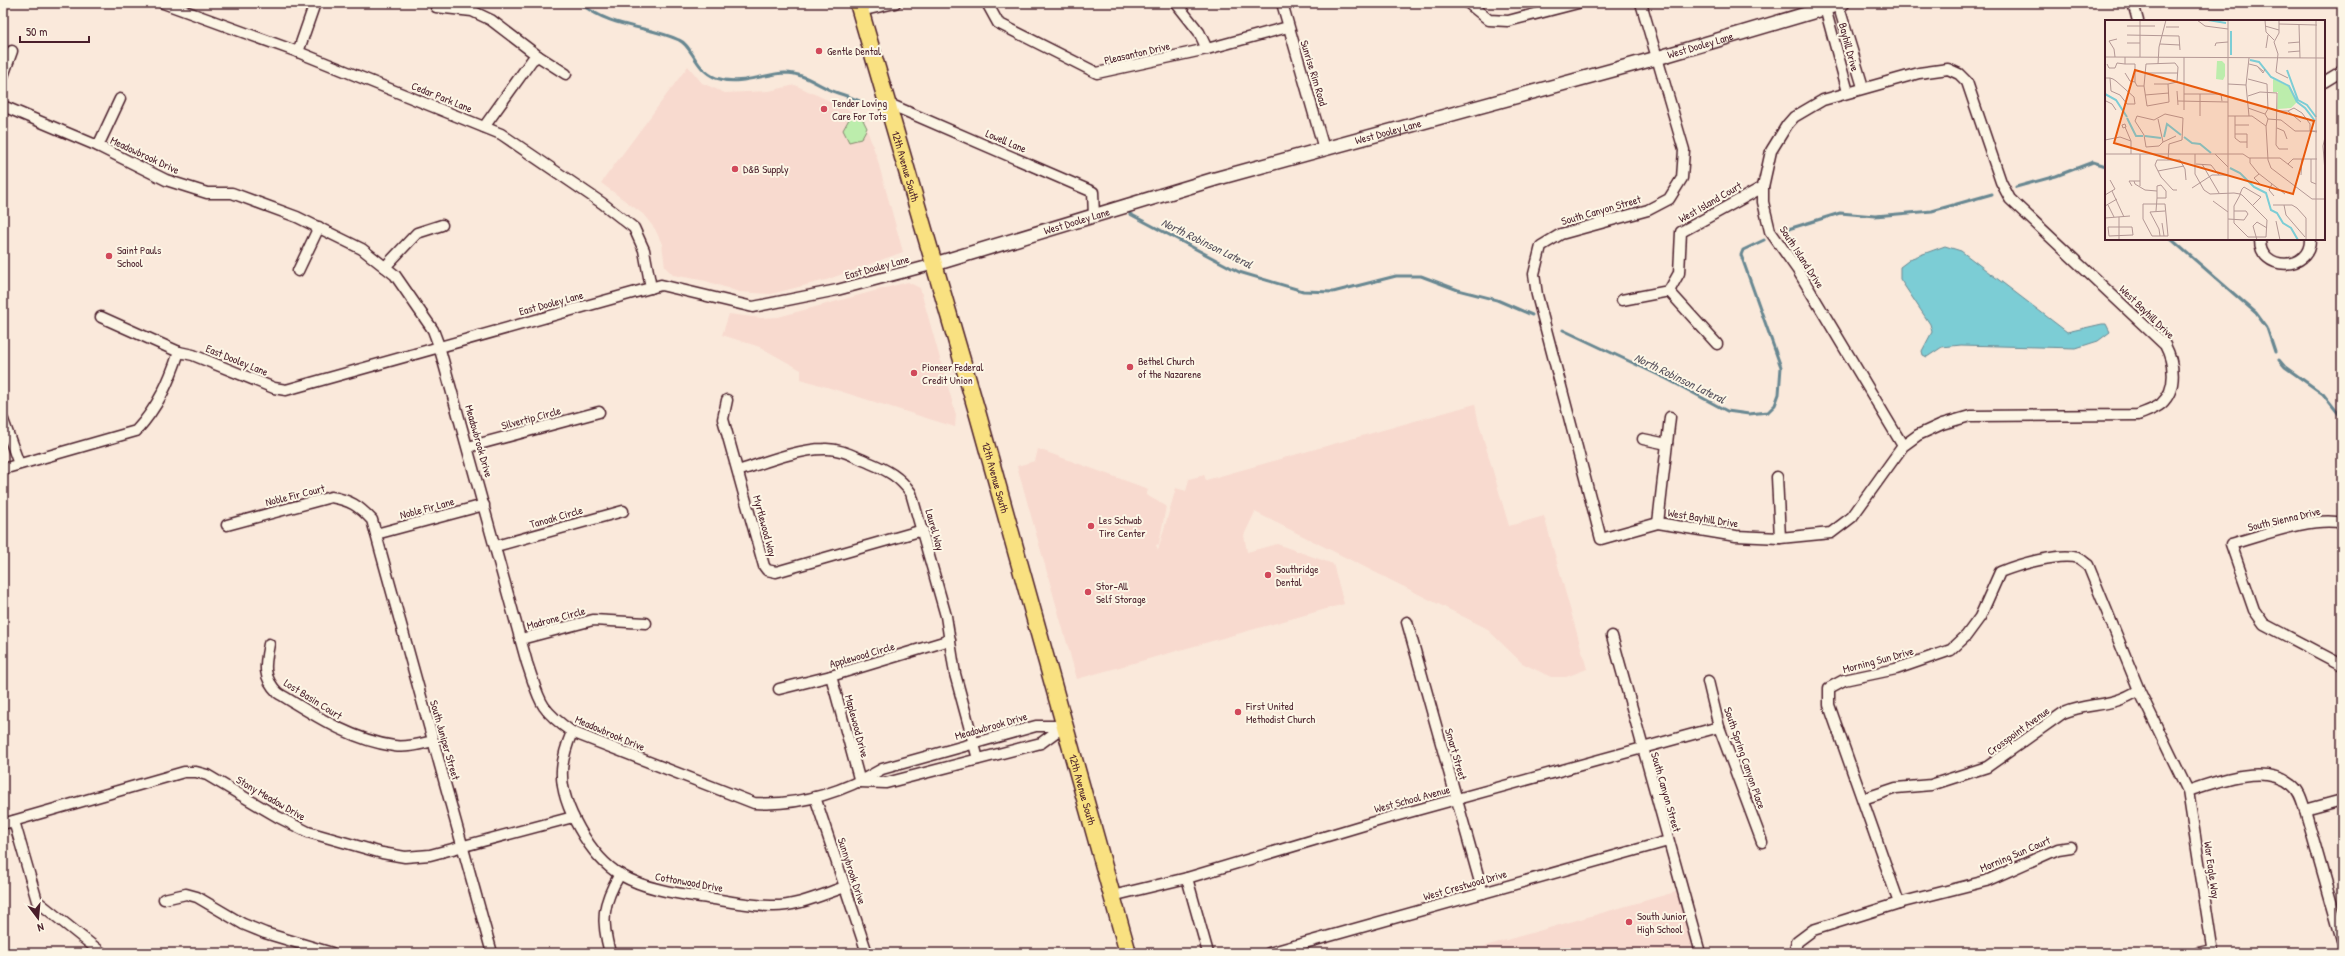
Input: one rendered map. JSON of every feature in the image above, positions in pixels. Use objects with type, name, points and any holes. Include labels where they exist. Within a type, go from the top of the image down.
[{"type":"main road","name":"12th Avenue South","points":[[859,7],[935,264],[1128,953]]},
{"type":"street","name":"Cedar Park Lane","points":[[163,3],[298,52],[484,127],[507,138],[602,203],[634,228],[644,250],[651,288]]},
{"type":"street","points":[[298,52],[315,3]]},
{"type":"street","points":[[859,7],[895,3]]},
{"type":"street","name":"Pleasanton Drive","points":[[987,3],[998,23],[1097,73],[1207,48],[1288,27]]},
{"type":"street","points":[[1176,3],[1199,32],[1207,48]]},
{"type":"street","name":"Sunrise Rim Road","points":[[1282,3],[1324,149]]},
{"type":"street","points":[[1468,3],[1488,20],[1508,21],[1578,3]]},
{"type":"street","name":"South Canyon Street","points":[[1601,539],[1537,295],[1534,274],[1541,246],[1561,234],[1648,210],[1669,199],[1682,178],[1684,150],[1641,3]]},
{"type":"street","points":[[2133,3],[2138,20]]},
{"type":"street","name":"West Dooley Lane","points":[[935,264],[1324,149],[1657,58],[1840,4]]},
{"type":"street","name":"Bayhill Drive","points":[[1840,4],[1863,87]]},
{"type":"street","points":[[436,8],[472,11],[491,20],[538,56],[566,74]]},
{"type":"street","name":"Bayhill Drive","points":[[1825,8],[1848,92]]},
{"type":"street","points":[[3,76],[12,50]]},
{"type":"street","points":[[484,127],[532,60],[538,56]]},
{"type":"street","name":"West Bayhill Drive","points":[[1601,539],[1658,523],[1736,536],[1780,538],[1831,533],[1847,521],[1866,499],[1904,446],[1918,435],[1942,424],[1970,416],[2138,415],[2161,404],[2169,392],[2173,369],[2170,355],[2165,345],[2010,199],[2001,182],[1971,92],[1966,82],[1959,74],[1948,69],[1919,73],[1863,87]]},
{"type":"street","points":[[2325,81],[2342,71]]},
{"type":"street","name":"South Island Drive","points":[[1863,87],[1823,100],[1790,121],[1771,151],[1763,187],[1764,202],[1770,231],[1797,269],[1904,446]]},
{"type":"street","points":[[98,146],[120,99]]},
{"type":"street","name":"Lowell Lane","points":[[887,103],[1093,192],[1094,216]]},
{"type":"street","name":"Meadowbrook Drive","points":[[3,106],[98,146],[166,180],[207,193],[232,193],[297,217],[362,249],[395,275],[414,300],[433,330],[439,346],[521,639],[541,704],[552,718],[572,732],[754,803],[790,803],[815,797],[860,782],[882,769],[1036,726],[1064,726]]},
{"type":"street","name":"West Island Court","points":[[1669,291],[1679,273],[1681,232],[1763,187]]},
{"type":"street","points":[[385,267],[417,233],[442,225]]},
{"type":"street","points":[[298,271],[319,228]]},
{"type":"street","points":[[2260,240],[2262,251],[2267,257],[2273,262],[2288,265],[2302,258],[2307,251],[2310,240]]},
{"type":"street","name":"East Dooley Lane","points":[[101,317],[179,352],[193,355],[274,388],[286,390],[661,285],[753,308],[837,290],[935,264]]},
{"type":"street","points":[[1622,300],[1669,291],[1717,344]]},
{"type":"street","points":[[3,469],[136,431],[148,419],[166,390],[179,352]]},
{"type":"street","name":"Myrtlewood Way","points":[[727,400],[723,419],[764,566],[767,570],[776,572],[923,530]]},
{"type":"street","name":"Silvertip Circle","points":[[468,447],[599,412]]},
{"type":"street","points":[[1658,523],[1670,417]]},
{"type":"street","points":[[3,420],[19,464]]},
{"type":"street","points":[[1643,439],[1667,444]]},
{"type":"street","name":"Laurel Way","points":[[738,471],[804,452],[824,449],[840,451],[879,467],[904,482],[911,493],[923,530],[946,616],[956,674],[978,759]]},
{"type":"street","points":[[1777,477],[1780,538]]},
{"type":"street","name":"Noble Fir Court","points":[[227,525],[331,498],[346,500],[360,507],[372,520],[376,534]]},
{"type":"street","name":"Noble Fir Lane","points":[[376,534],[484,505]]},
{"type":"street","name":"Tanoak Circle","points":[[496,546],[623,511]]},
{"type":"street","name":"South Sienna Drive","points":[[2342,523],[2333,520],[2316,522],[2231,544],[2251,603],[2264,624],[2342,665]]},
{"type":"street","name":"South Juniper Street","points":[[376,534],[492,953]]},
{"type":"street","name":"Morning Sun Drive","points":[[1899,903],[1829,705],[1829,688],[1844,680],[1896,669],[1951,650],[1966,636],[1980,617],[2000,572],[2021,563],[2064,557],[2078,558],[2088,565],[2139,690],[2188,791]]},
{"type":"street","name":"Madrone Circle","points":[[521,639],[593,620],[646,623]]},
{"type":"street","name":"Smart Street","points":[[1407,622],[1483,893]]},
{"type":"street","name":"South Canyon Street","points":[[1612,636],[1642,749],[1700,953]]},
{"type":"street","name":"Applewood Circle","points":[[779,689],[831,676],[950,640]]},
{"type":"street","name":"Lost Basin Court","points":[[269,644],[264,666],[270,685],[278,693],[339,730],[394,746],[410,746],[433,741]]},
{"type":"street","name":"Maplewood Drive","points":[[831,676],[860,782]]},
{"type":"street","name":"South Spring Canyon Place","points":[[1708,681],[1719,727],[1762,842]]},
{"type":"street","name":"Crosspoint Avenue","points":[[1863,799],[1896,788],[1931,785],[1987,767],[2063,713],[2074,708],[2112,703],[2126,698],[2139,690]]},
{"type":"street","name":"Meadowbrook Drive","points":[[860,782],[886,784],[1041,743],[1064,726]]},
{"type":"street","name":"West School Avenue","points":[[1112,896],[1187,878],[1384,819],[1719,727]]},
{"type":"street","name":"Cottonwood Drive","points":[[572,732],[565,749],[562,771],[565,792],[573,817],[594,852],[620,874],[653,889],[772,906],[795,904],[845,887]]},
{"type":"street","name":"Stony Meadow Drive","points":[[7,823],[184,772],[196,772],[207,775],[278,818],[308,832],[382,853],[405,857],[430,855],[573,817]]},
{"type":"street","points":[[2188,791],[2238,775],[2264,776],[2283,780],[2293,786],[2300,796],[2305,810],[2342,940]]},
{"type":"street","name":"War Eagle Way","points":[[2188,791],[2212,951]]},
{"type":"street","name":"Sunnybrook Drive","points":[[815,797],[867,953]]},
{"type":"street","points":[[2305,810],[2342,800]]},
{"type":"street","points":[[7,823],[37,901],[102,953]]},
{"type":"street","name":"West Crestwood Drive","points":[[1269,953],[1668,841]]},
{"type":"street","name":"Morning Sun Court","points":[[1899,903],[1986,881],[2058,848],[2071,847]]},
{"type":"street","points":[[610,953],[604,918],[608,894],[620,874]]},
{"type":"street","points":[[1187,878],[1208,953]]},
{"type":"street","points":[[164,899],[186,894],[197,897],[243,924],[265,933],[332,953]]},
{"type":"street","points":[[1794,953],[1797,942],[1813,930],[1899,903]]},
{"type":"street","points":[[2198,953],[2212,951]]},
{"type":"shaded area","points":[[688,66],[702,83],[725,93],[769,91],[795,85],[862,116],[877,158],[903,252],[826,280],[771,294],[739,292],[706,281],[673,275],[665,267],[662,244],[655,229],[643,214],[601,183]]},
{"type":"shaded area","points":[[908,282],[920,288],[956,415],[955,427],[801,379],[801,370],[760,347],[722,335],[729,314],[761,318],[778,317]]},
{"type":"shaded area","points":[[1475,404],[1478,420],[1509,526],[1544,516],[1587,669],[1566,677],[1551,677],[1522,663],[1486,628],[1255,512],[1244,535],[1247,552],[1277,544],[1333,564],[1344,604],[1077,679],[1017,466],[1035,461],[1038,449],[1148,490],[1146,495],[1166,506],[1159,544],[1156,545],[1158,550],[1176,488],[1186,491],[1189,479],[1204,475],[1206,480]]},
{"type":"shaded area","name":"South Junior High School","points":[[1679,891],[1697,953],[1461,953]]},
{"type":"green space","points":[[853,112],[861,116],[867,128],[861,139],[849,142],[843,130]]},
{"type":"water","points":[[1945,246],[1961,251],[2067,332],[2106,324],[2110,332],[2098,341],[2076,348],[1961,345],[1942,347],[1927,357],[1923,355],[1922,351],[1932,332],[1930,324],[1900,279],[1900,267],[1912,258]]},
{"type":"waterway","name":"North Robinson Lateral","points":[[580,3],[604,18],[629,26],[667,35],[679,40],[687,47],[698,64],[716,78],[734,81],[791,73],[862,102]]},
{"type":"waterway","name":"North Robinson Lateral","points":[[2016,187],[2056,176],[2093,162],[2105,166]]},
{"type":"waterway","name":"North Robinson Lateral","points":[[1785,230],[1840,213],[1875,216],[1932,211],[1992,194]]},
{"type":"waterway","name":"North Robinson Lateral","points":[[1130,214],[1239,272],[1303,291],[1333,292],[1396,276],[1421,276],[1458,290],[1497,300],[1532,315]]},
{"type":"waterway","name":"North Robinson Lateral","points":[[1563,330],[1667,379],[1727,411],[1749,414],[1768,412],[1775,405],[1779,394],[1781,367],[1741,255],[1743,250],[1764,240]]},
{"type":"waterway","name":"North Robinson Lateral","points":[[2172,240],[2256,313],[2267,328],[2275,352]]},
{"type":"waterway","name":"North Robinson Lateral","points":[[2279,360],[2285,367],[2323,394],[2342,418]]},
{"type":"place","name":"Gentle Dental","points":[[819,51]]},
{"type":"place","name":"Tender Loving Care For Tots","points":[[824,109]]},
{"type":"place","name":"D&B Supply","points":[[735,169]]},
{"type":"place","name":"Saint Pauls School","points":[[109,256]]},
{"type":"place","name":"Bethel Church of the Nazarene","points":[[1130,367]]},
{"type":"place","name":"Pioneer Federal Credit Union","points":[[914,373]]},
{"type":"place","name":"Les Schwab Tire Center","points":[[1091,526]]},
{"type":"place","name":"Southridge Dental","points":[[1268,575]]},
{"type":"place","name":"Stor-All Self Storage","points":[[1088,592]]},
{"type":"place","name":"First United Methodist Church","points":[[1238,712]]},
{"type":"place","name":"South Junior High School","points":[[1629,922]]}]
